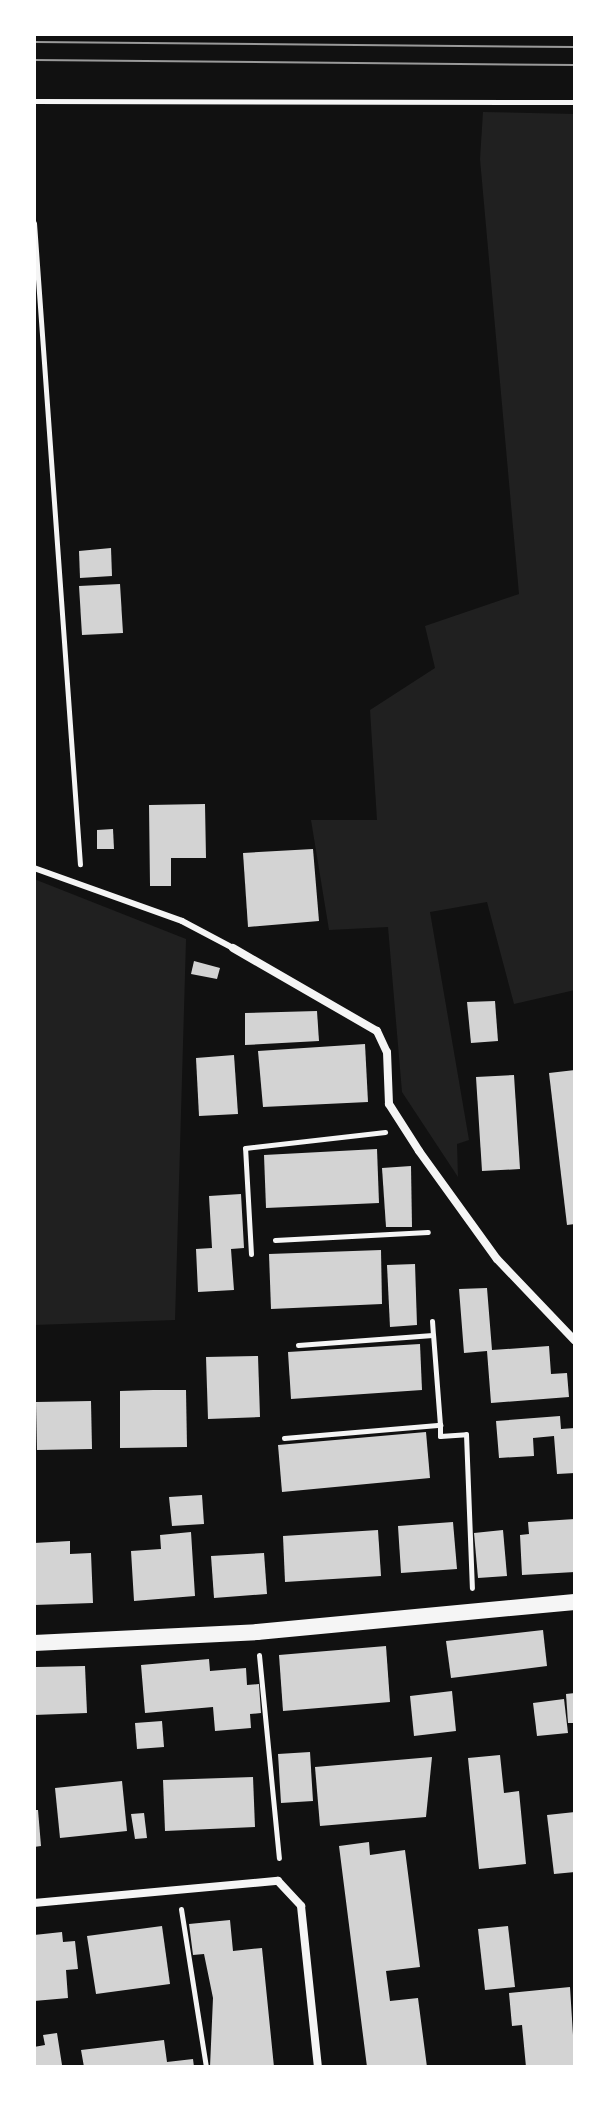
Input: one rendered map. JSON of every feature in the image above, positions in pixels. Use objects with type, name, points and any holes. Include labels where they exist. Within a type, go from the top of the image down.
[{"type":"main road","points":[[34,1643],[226,1634],[575,1602]]},
{"type":"street","points":[[233,948],[377,1031],[387,1052],[389,1104],[497,1259],[575,1341]]},
{"type":"street","points":[[34,1903],[178,1885],[259,1879],[292,1891],[306,1928],[318,2067]]},
{"type":"lane","points":[[34,868],[233,948]]},
{"type":"path","points":[[34,101],[575,102]]},
{"type":"path","points":[[34,223],[77,883]]},
{"type":"path","points":[[251,1254],[245,1148],[406,1130]]},
{"type":"path","points":[[275,1240],[428,1232]]},
{"type":"path","points":[[432,1321],[440,1436],[466,1434],[472,1589]]},
{"type":"path","points":[[298,1345],[433,1335]]},
{"type":"path","points":[[284,1438],[440,1425]]},
{"type":"path","points":[[260,1659],[279,1858]]},
{"type":"path","points":[[178,1885],[206,2067]]},
{"type":"shaded area","points":[[483,112],[575,114],[575,990],[514,1004],[487,902],[430,912],[469,1140],[457,1144],[458,1177],[402,1092],[388,927],[329,930],[311,820],[377,820],[370,710],[435,668],[425,626],[519,594],[480,159]]},
{"type":"shaded area","points":[[34,879],[186,939],[175,1320],[34,1325]]},
{"type":"building","points":[[111,548],[112,576],[80,578],[79,551]]},
{"type":"building","points":[[120,584],[123,633],[82,635],[79,586]]},
{"type":"building","points":[[205,804],[206,858],[171,858],[171,886],[150,886],[149,805]]},
{"type":"building","points":[[113,829],[114,849],[97,849],[97,830]]},
{"type":"building","points":[[313,849],[319,921],[248,927],[243,853]]},
{"type":"building","points":[[194,961],[220,968],[217,979],[191,974]]},
{"type":"building","points":[[495,1001],[498,1041],[471,1043],[467,1002]]},
{"type":"building","points":[[317,1011],[319,1041],[245,1045],[245,1013]]},
{"type":"building","points":[[365,1044],[368,1102],[263,1107],[258,1051]]},
{"type":"building","points":[[234,1055],[238,1114],[199,1116],[196,1058]]},
{"type":"building","points":[[575,1070],[575,1224],[567,1225],[549,1073]]},
{"type":"building","points":[[514,1075],[520,1169],[482,1171],[476,1077]]},
{"type":"building","points":[[377,1149],[379,1203],[266,1208],[264,1155]]},
{"type":"building","points":[[411,1166],[412,1227],[386,1227],[382,1168]]},
{"type":"building","points":[[241,1194],[244,1248],[231,1249],[234,1290],[198,1292],[196,1249],[212,1248],[209,1196]]},
{"type":"building","points":[[381,1250],[382,1304],[271,1309],[269,1254]]},
{"type":"building","points":[[415,1264],[417,1325],[390,1327],[387,1265]]},
{"type":"building","points":[[487,1288],[492,1350],[549,1346],[551,1374],[567,1373],[569,1397],[491,1403],[487,1351],[464,1353],[459,1289]]},
{"type":"building","points":[[420,1344],[422,1390],[291,1399],[288,1352]]},
{"type":"building","points":[[258,1356],[260,1417],[208,1419],[206,1357]]},
{"type":"building","points":[[186,1390],[187,1447],[120,1448],[120,1391]]},
{"type":"building","points":[[91,1401],[92,1449],[37,1450],[36,1402]]},
{"type":"building","points":[[560,1416],[561,1429],[575,1428],[575,1473],[557,1474],[554,1436],[533,1438],[534,1456],[499,1458],[496,1421]]},
{"type":"building","points":[[426,1432],[430,1478],[282,1492],[278,1445]]},
{"type":"building","points":[[202,1495],[204,1524],[172,1526],[169,1497]]},
{"type":"building","points":[[575,1519],[575,1572],[522,1575],[520,1535],[529,1534],[528,1522]]},
{"type":"building","points":[[453,1522],[457,1569],[401,1573],[398,1526]]},
{"type":"building","points":[[378,1530],[381,1576],[285,1582],[283,1536]]},
{"type":"building","points":[[503,1530],[507,1576],[478,1578],[474,1533]]},
{"type":"building","points":[[191,1532],[195,1596],[134,1601],[131,1551],[161,1549],[160,1535]]},
{"type":"building","points":[[70,1541],[70,1554],[91,1553],[93,1603],[34,1605],[34,1543]]},
{"type":"building","points":[[264,1553],[267,1594],[214,1598],[211,1556]]},
{"type":"building","points":[[543,1630],[547,1666],[451,1678],[446,1641]]},
{"type":"building","points":[[386,1646],[390,1702],[283,1711],[279,1655]]},
{"type":"building","points":[[209,1659],[210,1671],[246,1668],[247,1685],[259,1684],[261,1713],[250,1714],[251,1728],[215,1731],[213,1707],[145,1713],[141,1665]]},
{"type":"building","points":[[85,1666],[87,1713],[34,1715],[36,1667]]},
{"type":"building","points":[[452,1691],[456,1731],[414,1736],[410,1696]]},
{"type":"building","points":[[575,1693],[575,1723],[568,1723],[566,1694]]},
{"type":"building","points":[[564,1699],[568,1733],[537,1736],[533,1703]]},
{"type":"building","points":[[162,1721],[164,1747],[137,1749],[135,1723]]},
{"type":"building","points":[[310,1752],[313,1801],[281,1803],[278,1754]]},
{"type":"building","points":[[500,1755],[504,1793],[519,1791],[526,1864],[479,1869],[468,1758]]},
{"type":"building","points":[[432,1757],[426,1817],[320,1826],[315,1767]]},
{"type":"building","points":[[253,1777],[255,1827],[165,1831],[163,1780]]},
{"type":"building","points":[[122,1781],[127,1831],[60,1838],[55,1788]]},
{"type":"building","points":[[34,1810],[38,1810],[41,1846],[34,1847]]},
{"type":"building","points":[[575,1812],[575,1872],[554,1874],[547,1815]]},
{"type":"building","points":[[144,1813],[147,1838],[135,1839],[131,1814]]},
{"type":"building","points":[[369,1842],[370,1855],[405,1850],[420,1967],[386,1971],[390,2001],[418,1998],[427,2067],[367,2067],[339,1846]]},
{"type":"building","points":[[230,1920],[233,1951],[262,1948],[274,2067],[210,2067],[213,1998],[204,1954],[193,1955],[189,1924]]},
{"type":"building","points":[[162,1926],[170,1984],[96,1994],[87,1936]]},
{"type":"building","points":[[508,1926],[515,1987],[485,1990],[478,1929]]},
{"type":"building","points":[[62,1932],[63,1942],[75,1941],[78,1969],[66,1970],[68,1998],[34,2001],[34,1935]]},
{"type":"building","points":[[570,1987],[575,2067],[526,2067],[522,2025],[512,2026],[509,1993]]},
{"type":"building","points":[[57,2033],[62,2065],[34,2067],[34,2047],[45,2045],[43,2035]]},
{"type":"building","points":[[164,2040],[167,2062],[193,2059],[194,2067],[84,2067],[81,2050]]},
{"type":"tram line","points":[[34,42],[575,47]]},
{"type":"tram line","points":[[34,60],[575,65]]}]
